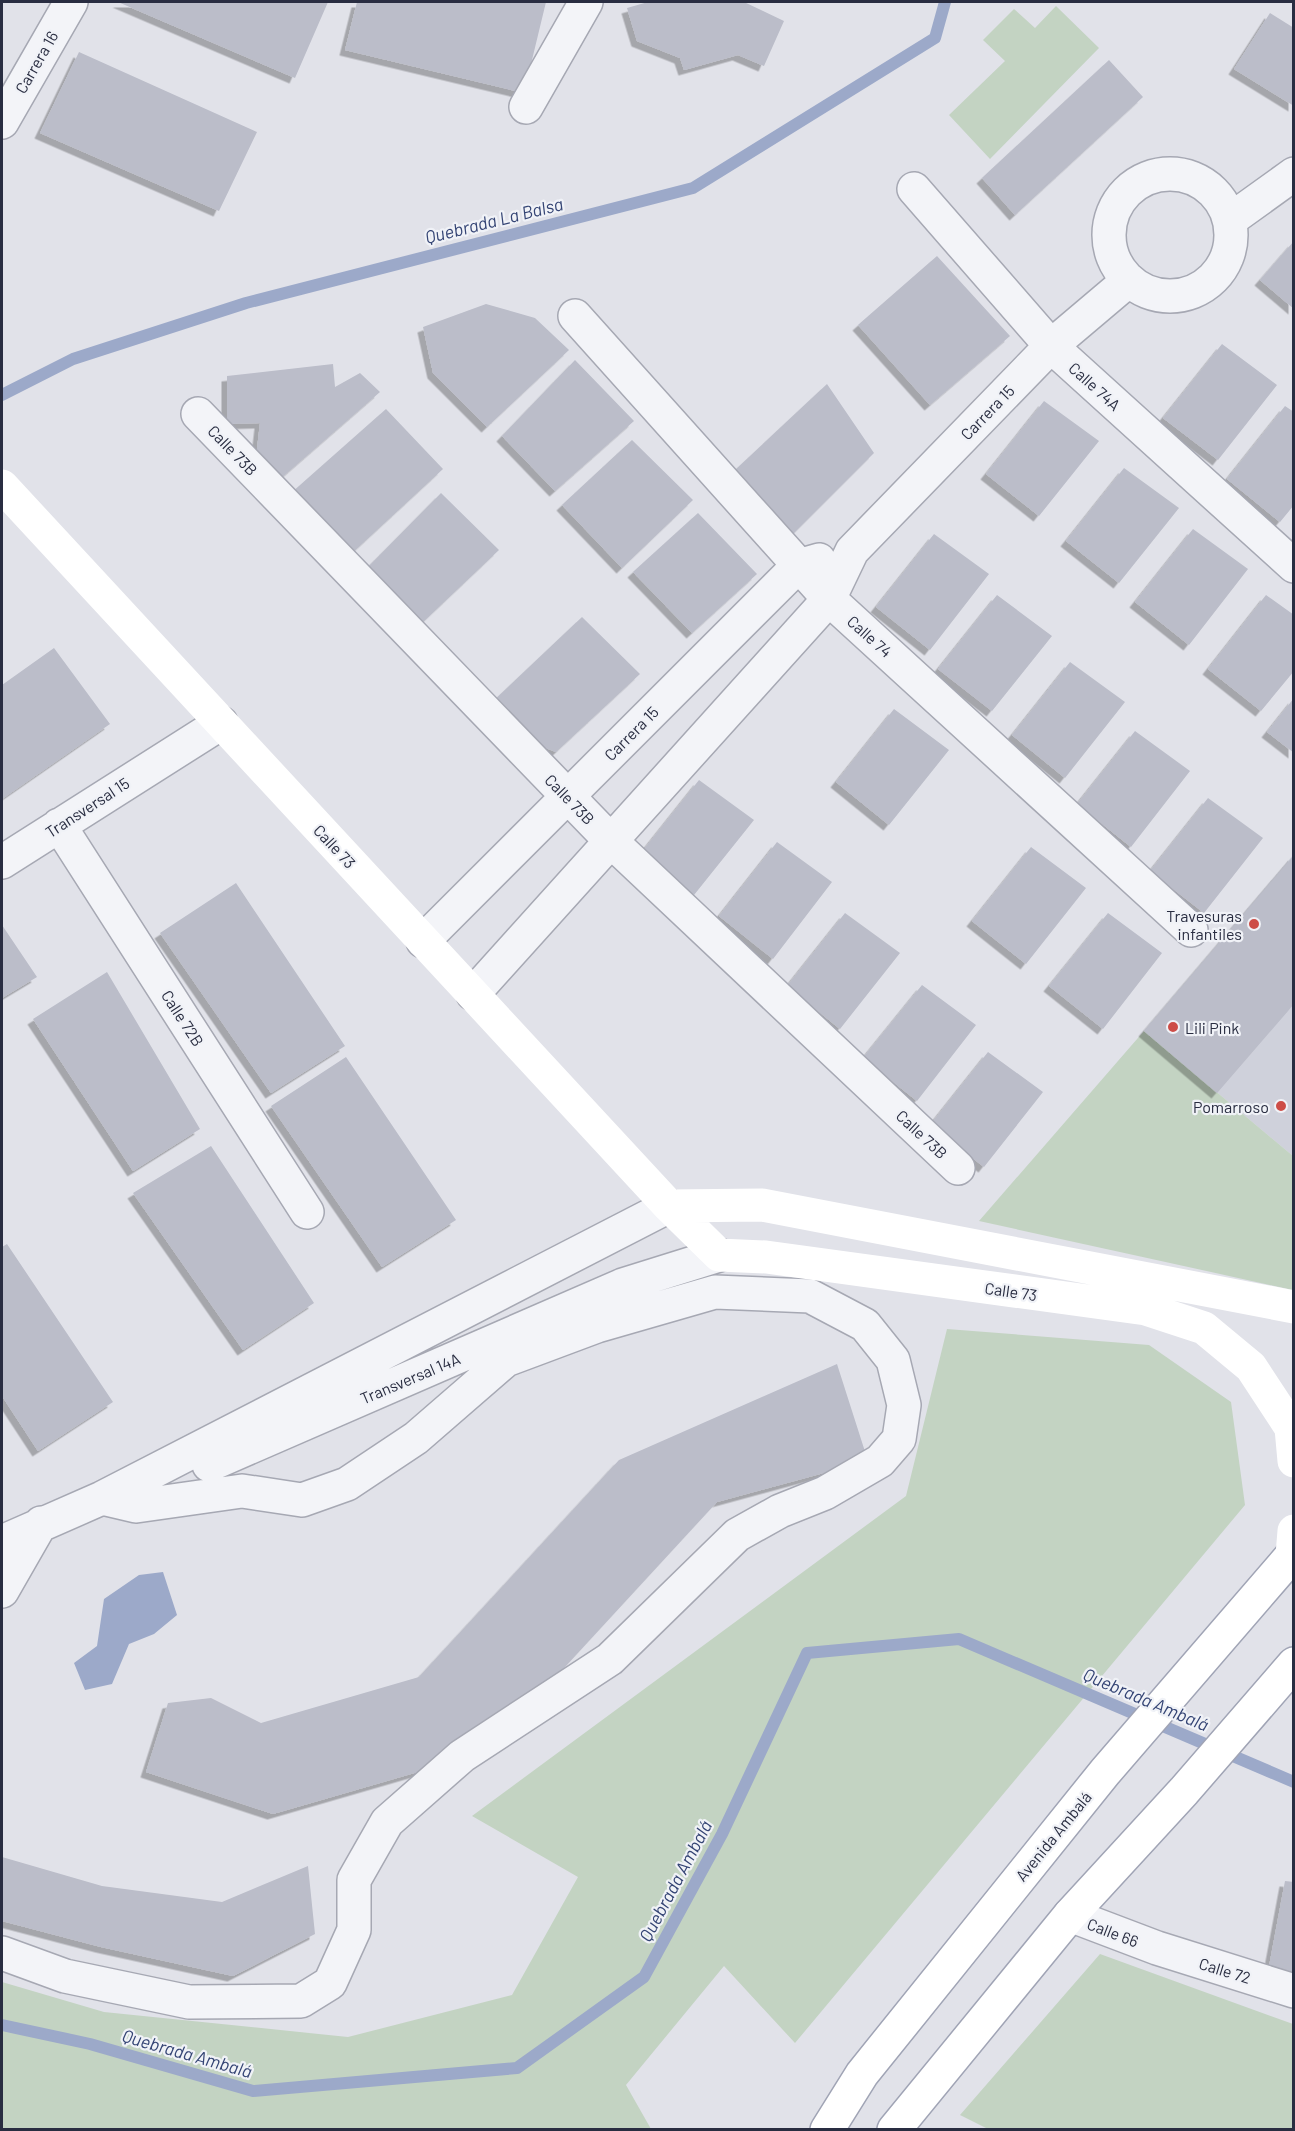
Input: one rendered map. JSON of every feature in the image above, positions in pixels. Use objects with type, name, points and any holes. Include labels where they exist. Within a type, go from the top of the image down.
[{"type":"street","name":"Carrera 16","points":[[2,122],[71,2]]},
{"type":"street","points":[[526,107],[586,2]]},
{"type":"street","points":[[1170,172],[1191,176],[1209,186],[1223,202],[1230,220],[1232,240],[1227,259],[1217,275],[1202,288],[1183,295],[1164,296],[1145,291],[1129,280],[1117,265],[1110,245],[1110,224],[1117,204],[1131,188],[1140,182],[1149,177],[1170,172]]},
{"type":"street","points":[[1230,220],[1293,174]]},
{"type":"street","name":"Calle 74A","points":[[914,189],[1051,346],[1293,566]]},
{"type":"street","name":"Carrera 15","points":[[473,994],[829,598],[852,551],[1051,346],[1129,280]]},
{"type":"street","name":"Calle 74","points":[[575,316],[829,598],[1191,930]]},
{"type":"street","name":"Calle 73B","points":[[198,414],[611,841],[958,1168]]},
{"type":"street","name":"Calle 73","points":[[2,486],[669,1206],[718,1255],[766,1257],[1146,1309],[1204,1328],[1251,1367],[1291,1428],[1293,1461]]},
{"type":"street","name":"Carrera 15","points":[[423,941],[798,566],[852,551]]},
{"type":"street","name":"Transversal 15","points":[[2,862],[221,723]]},
{"type":"street","name":"Calle 72B","points":[[59,825],[307,1212]]},
{"type":"street","points":[[669,1206],[762,1205],[1293,1306]]},
{"type":"street","name":"Transversal 14A","points":[[2,1542],[102,1498],[669,1206]]},
{"type":"street","name":"Transversal 14A","points":[[102,1498],[164,1484],[623,1286],[718,1255]]},
{"type":"street","points":[[2,1953],[65,1976],[189,2002],[301,2001],[330,1983],[354,1930],[354,1880],[387,1822],[462,1756],[610,1659],[737,1536],[780,1511],[825,1493],[880,1461],[899,1439],[904,1405],[893,1360],[865,1325],[810,1296],[715,1292],[597,1326],[506,1360],[416,1438],[347,1484],[302,1500],[242,1491],[136,1506],[102,1498]]},
{"type":"street","points":[[2,1591],[41,1523]]},
{"type":"street","name":"Avenida Ambalá","points":[[826,2130],[862,2074],[1128,1743],[1204,1658],[1293,1546]]},
{"type":"street","points":[[894,2130],[1070,1915],[1184,1791],[1293,1664]]},
{"type":"street","name":"Calle 66","points":[[1070,1915],[1156,1948]]},
{"type":"street","name":"Calle 72","points":[[1156,1948],[1293,1991]]},
{"type":"shaded area","points":[[1293,855],[1293,1156],[1144,1031]]},
{"type":"green space","points":[[1056,6],[1099,48],[990,159],[949,115],[1005,61],[983,40],[1014,9],[1035,28]]},
{"type":"green space","points":[[1144,1031],[1293,1156],[1293,1290],[979,1221]]},
{"type":"green space","points":[[947,1329],[1149,1345],[1231,1402],[1245,1505],[795,2043],[724,1966],[626,2085],[651,2129],[2,2129],[2,1982],[104,2012],[348,2037],[512,1995],[578,1877],[472,1816],[906,1496]]},
{"type":"green space","points":[[1100,1954],[1293,2024],[1293,2129],[990,2130],[960,2115]]},
{"type":"water","points":[[163,1572],[177,1615],[154,1634],[129,1644],[112,1684],[85,1690],[74,1663],[97,1646],[104,1599],[139,1575]]},
{"type":"building","points":[[118,2],[328,2],[295,78]]},
{"type":"building","points":[[357,2],[546,2],[524,93],[345,50]]},
{"type":"building","points":[[648,2],[744,2],[784,21],[764,66],[738,55],[684,70],[680,58],[637,41],[627,8]]},
{"type":"building","points":[[1270,13],[1294,28],[1294,106],[1234,69]]},
{"type":"building","points":[[79,52],[257,132],[219,211],[40,133]]},
{"type":"building","points":[[1109,60],[1143,97],[1015,215],[982,178]]},
{"type":"building","points":[[1294,241],[1294,309],[1260,280]]},
{"type":"building","points":[[937,256],[1010,336],[930,405],[858,325]]},
{"type":"building","points":[[486,304],[535,318],[569,350],[487,427],[433,373],[423,327]]},
{"type":"building","points":[[1222,344],[1277,385],[1218,460],[1163,418]]},
{"type":"building","points":[[575,360],[634,421],[555,491],[502,436]]},
{"type":"building","points":[[333,364],[335,387],[360,373],[380,392],[279,480],[257,449],[260,423],[227,424],[227,376]]},
{"type":"building","points":[[827,384],[874,453],[791,536],[734,471]]},
{"type":"building","points":[[1044,401],[1099,441],[1039,516],[986,474]]},
{"type":"building","points":[[1285,406],[1294,412],[1294,505],[1280,522],[1227,479]]},
{"type":"building","points":[[386,409],[443,469],[350,555],[290,494]]},
{"type":"building","points":[[632,440],[693,500],[622,568],[562,505]]},
{"type":"building","points":[[1124,468],[1179,508],[1119,583],[1066,541]]},
{"type":"building","points":[[441,493],[499,550],[422,623],[368,567]]},
{"type":"building","points":[[698,513],[757,574],[692,633],[633,572]]},
{"type":"building","points":[[1193,529],[1248,569],[1189,645],[1135,602]]},
{"type":"building","points":[[934,534],[989,574],[930,650],[876,607]]},
{"type":"building","points":[[997,595],[1052,636],[992,711],[938,669]]},
{"type":"building","points":[[1266,595],[1294,615],[1294,671],[1261,711],[1208,669]]},
{"type":"building","points":[[582,617],[640,674],[556,752],[530,742],[488,706]]},
{"type":"building","points":[[54,648],[110,724],[2,799],[2,685]]},
{"type":"building","points":[[1070,662],[1125,702],[1065,778],[1012,735]]},
{"type":"building","points":[[1294,698],[1294,753],[1267,732]]},
{"type":"building","points":[[894,709],[949,750],[889,825],[836,782]]},
{"type":"building","points":[[1135,731],[1190,771],[1131,847],[1077,804]]},
{"type":"building","points":[[699,780],[754,820],[694,895],[641,853]]},
{"type":"building","points":[[1208,798],[1263,838],[1204,913],[1150,871]]},
{"type":"building","points":[[777,842],[832,882],[773,959],[719,916]]},
{"type":"building","points":[[1031,847],[1086,888],[1026,964],[972,921]]},
{"type":"building","points":[[1294,855],[1294,1004],[1217,1093],[1144,1031]]},
{"type":"building","points":[[236,883],[345,1046],[271,1093],[160,933]]},
{"type":"building","points":[[845,913],[900,953],[840,1029],[787,986]]},
{"type":"building","points":[[1108,913],[1162,953],[1103,1029],[1049,986]]},
{"type":"building","points":[[2,925],[37,977],[2,998]]},
{"type":"building","points":[[107,972],[200,1129],[133,1171],[33,1019]]},
{"type":"building","points":[[922,985],[976,1025],[917,1101],[863,1058]]},
{"type":"building","points":[[988,1052],[1043,1092],[984,1167],[930,1125]]},
{"type":"building","points":[[346,1057],[456,1220],[382,1267],[271,1106]]},
{"type":"building","points":[[211,1146],[314,1303],[243,1350],[133,1193]]},
{"type":"building","points":[[7,1244],[113,1402],[38,1451],[2,1396],[2,1247]]},
{"type":"building","points":[[837,1364],[868,1461],[717,1502],[529,1706],[435,1767],[273,1814],[146,1772],[168,1703],[211,1698],[261,1723],[419,1677],[619,1460]]},
{"type":"building","points":[[2,1857],[102,1886],[222,1902],[308,1866],[315,1934],[233,1976],[101,1947],[2,1921]]},
{"type":"building","points":[[1285,1881],[1294,1882],[1294,1977],[1268,1972]]},
{"type":"waterway","name":"Quebrada La Balsa","points":[[2,395],[73,359],[246,303],[693,188],[935,38],[945,2]]},
{"type":"waterway","name":"Quebrada Ambalá","points":[[2,2025],[90,2044],[253,2091],[517,2068],[644,1977],[722,1834],[807,1653],[959,1639],[1294,1782]]},
{"type":"place","name":"Travesuras infantiles","points":[[1254,924]]},
{"type":"place","name":"Lili Pink","points":[[1173,1027]]},
{"type":"place","name":"Pomarroso","points":[[1281,1106]]}]
